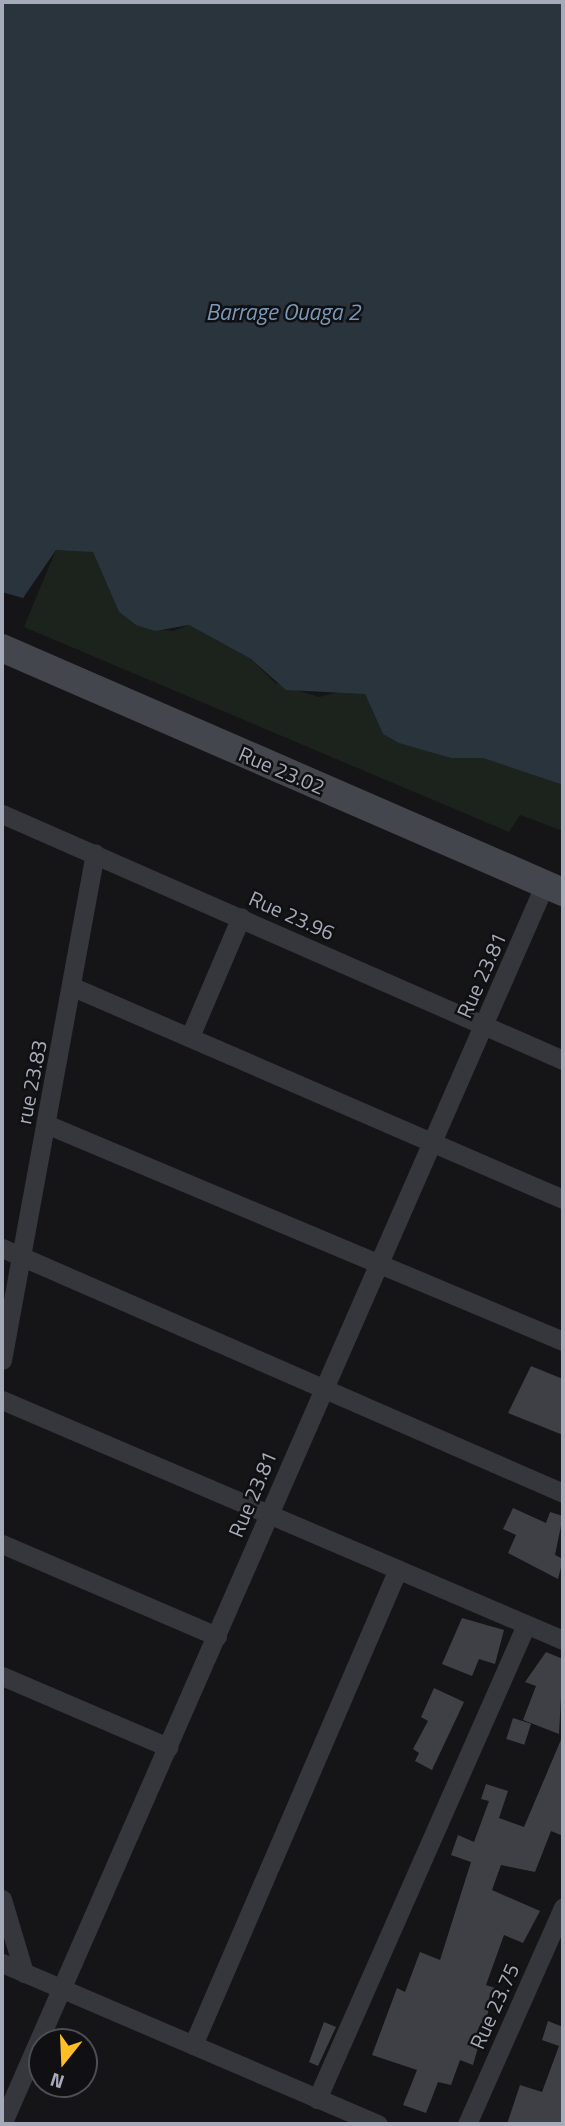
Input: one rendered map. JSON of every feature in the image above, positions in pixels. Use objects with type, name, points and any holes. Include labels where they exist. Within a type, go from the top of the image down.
[{"type":"street","name":"Rue 23.02","points":[[2,648],[554,888]]},
{"type":"street","name":"Rue 23.96","points":[[2,814],[563,1060]]},
{"type":"street","name":"rue 23.83","points":[[2,1360],[11,1252],[46,1124],[73,987],[95,853]]},
{"type":"street","name":"Rue 23.81","points":[[4,2123],[430,1140],[484,1025],[554,888]]},
{"type":"street","points":[[191,1034],[241,917]]},
{"type":"street","points":[[73,987],[191,1034],[563,1199]]},
{"type":"street","points":[[46,1124],[379,1261],[563,1341]]},
{"type":"street","points":[[11,1252],[563,1493]]},
{"type":"street","points":[[2,1400],[563,1640]]},
{"type":"street","points":[[2,1544],[217,1636]]},
{"type":"street","points":[[192,2045],[398,1569]]},
{"type":"street","points":[[317,2099],[526,1625]]},
{"type":"street","points":[[2,1676],[168,1747]]},
{"type":"street","points":[[2,1899],[24,1973]]},
{"type":"street","name":"Rue 23.75","points":[[467,2124],[563,1907]]},
{"type":"street","points":[[2,1963],[378,2124]]},
{"type":"shaded area","points":[[69,547],[93,552],[119,612],[136,625],[173,631],[189,625],[251,659],[275,683],[319,697],[350,689],[365,694],[383,734],[451,758],[483,758],[563,785],[563,831],[520,815],[509,832],[24,627],[56,550]]},
{"type":"water","name":"Barrage Ouaga 2","points":[[2,2],[563,2],[563,785],[483,758],[451,758],[399,743],[383,734],[365,694],[286,690],[251,659],[189,625],[155,631],[136,625],[119,612],[93,552],[56,550],[23,598],[2,592]]},
{"type":"building","points":[[531,1366],[563,1379],[563,1435],[508,1413]]},
{"type":"building","points":[[513,1508],[546,1523],[550,1512],[563,1516],[555,1555],[563,1559],[558,1579],[508,1553],[516,1535],[503,1529]]},
{"type":"building","points":[[462,1618],[504,1630],[495,1664],[479,1659],[472,1676],[442,1664]]},
{"type":"building","points":[[546,1652],[563,1659],[559,1734],[523,1720],[536,1686],[525,1682]]},
{"type":"building","points":[[434,1688],[464,1702],[432,1770],[415,1761],[419,1753],[413,1749],[428,1721],[421,1717]]},
{"type":"building","points":[[513,1718],[531,1724],[524,1745],[506,1739]]},
{"type":"building","points":[[563,1735],[563,1836],[551,1831],[535,1872],[501,1865],[492,1890],[540,1911],[523,1943],[504,1935],[486,1985],[495,1988],[473,2065],[460,2060],[451,2085],[438,2082],[426,2113],[403,2105],[417,2070],[372,2055],[397,1988],[405,1992],[420,1952],[440,1960],[471,1862],[451,1855],[458,1835],[474,1842],[489,1801],[481,1799],[486,1784],[508,1791],[499,1818],[524,1827]]},
{"type":"building","points":[[548,2021],[563,2027],[563,2124],[507,2124],[520,2085],[542,2092],[559,2046],[542,2040]]},
{"type":"building","points":[[324,2022],[336,2027],[318,2066],[309,2062]]}]
